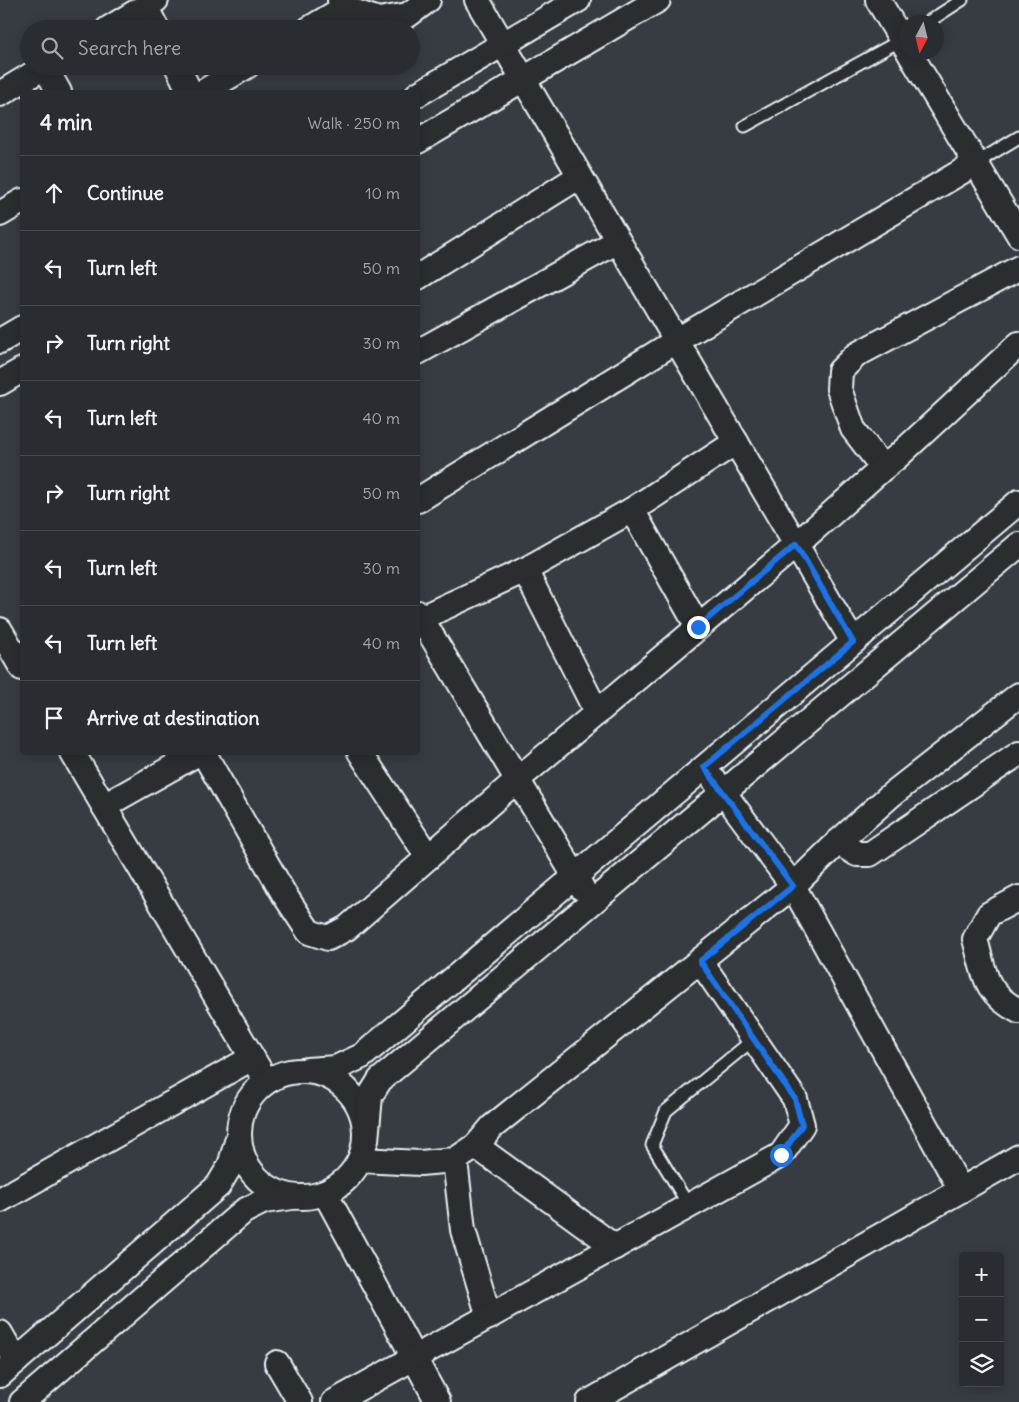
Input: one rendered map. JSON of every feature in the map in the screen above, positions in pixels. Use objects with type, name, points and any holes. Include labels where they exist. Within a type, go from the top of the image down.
[{"type":"street","points":[[321,20],[342,4],[379,20],[408,15],[428,0]]},
{"type":"street","points":[[477,0],[853,642]]},
{"type":"street","points":[[420,93],[578,0]]},
{"type":"street","points":[[420,140],[658,0]]},
{"type":"street","points":[[878,0],[899,33]]},
{"type":"street","points":[[123,20],[151,3],[155,20]]},
{"type":"street","points":[[915,60],[1019,235]]},
{"type":"street","points":[[0,94],[32,75]]},
{"type":"street","points":[[50,75],[58,90]]},
{"type":"street","points":[[181,75],[189,90]]},
{"type":"street","points":[[206,90],[231,75]]},
{"type":"street","points":[[420,499],[676,340],[976,163]]},
{"type":"street","points":[[420,276],[580,176]]},
{"type":"street","points":[[0,214],[20,202]]},
{"type":"street","points":[[420,351],[618,241]]},
{"type":"street","points":[[883,468],[853,429],[839,388],[840,371],[856,355],[1019,268]]},
{"type":"street","points":[[0,341],[20,329]]},
{"type":"street","points":[[203,755],[284,894],[309,932],[328,938],[347,928],[517,780],[796,544],[897,457],[1019,344]]},
{"type":"street","points":[[0,383],[20,371]]},
{"type":"street","points":[[420,616],[525,570],[632,510],[736,442]]},
{"type":"street","points":[[0,1333],[8,1368],[218,1186],[230,1166],[238,1138],[240,1116],[250,1097],[266,1081],[286,1072],[336,1068],[362,1056],[1019,502]]},
{"type":"street","points":[[632,510],[698,627]]},
{"type":"street","points":[[22,1402],[244,1211],[264,1201],[294,1197],[315,1197],[334,1190],[350,1177],[364,1150],[370,1096],[380,1080],[1019,545]]},
{"type":"street","points":[[525,570],[597,713]]},
{"type":"street","points":[[420,618],[574,877],[592,902]]},
{"type":"street","points":[[0,630],[20,665]]},
{"type":"street","points":[[364,1150],[420,1163],[455,1160],[476,1146],[492,1127],[793,886],[838,842],[891,795],[1019,695]]},
{"type":"street","points":[[838,842],[857,854],[870,854],[1019,753]]},
{"type":"street","points":[[74,755],[266,1081]]},
{"type":"street","points":[[104,806],[196,755]]},
{"type":"street","points":[[362,755],[428,857]]},
{"type":"street","points":[[704,767],[793,886],[961,1190]]},
{"type":"street","points":[[1019,898],[989,914],[975,940],[987,984],[1005,1004],[1019,1011]]},
{"type":"street","points":[[334,1402],[781,1155],[802,1125],[795,1099],[700,961]]},
{"type":"street","points":[[0,1200],[252,1058]]},
{"type":"street","points":[[307,1070],[327,1075],[344,1086],[358,1101],[364,1150]]},
{"type":"street","points":[[238,1138],[244,1159],[256,1178],[273,1191],[294,1197]]},
{"type":"street","points":[[476,1146],[615,1247]]},
{"type":"street","points":[[589,1402],[1019,1157]]},
{"type":"street","points":[[455,1160],[463,1230],[489,1317]]},
{"type":"street","points":[[325,1193],[438,1402]]},
{"type":"street","points":[[277,1363],[300,1402]]},
{"type":"lane","points":[[939,15],[962,0]]},
{"type":"lane","points":[[745,126],[899,48]]},
{"type":"lane","points":[[976,163],[1019,137]]},
{"type":"lane","points":[[689,1206],[652,1146],[666,1111],[754,1039]]},
{"type":"route","points":[[698,627],[796,544],[853,642],[704,767],[793,886],[700,961],[795,1099],[802,1125],[781,1155]]}]
